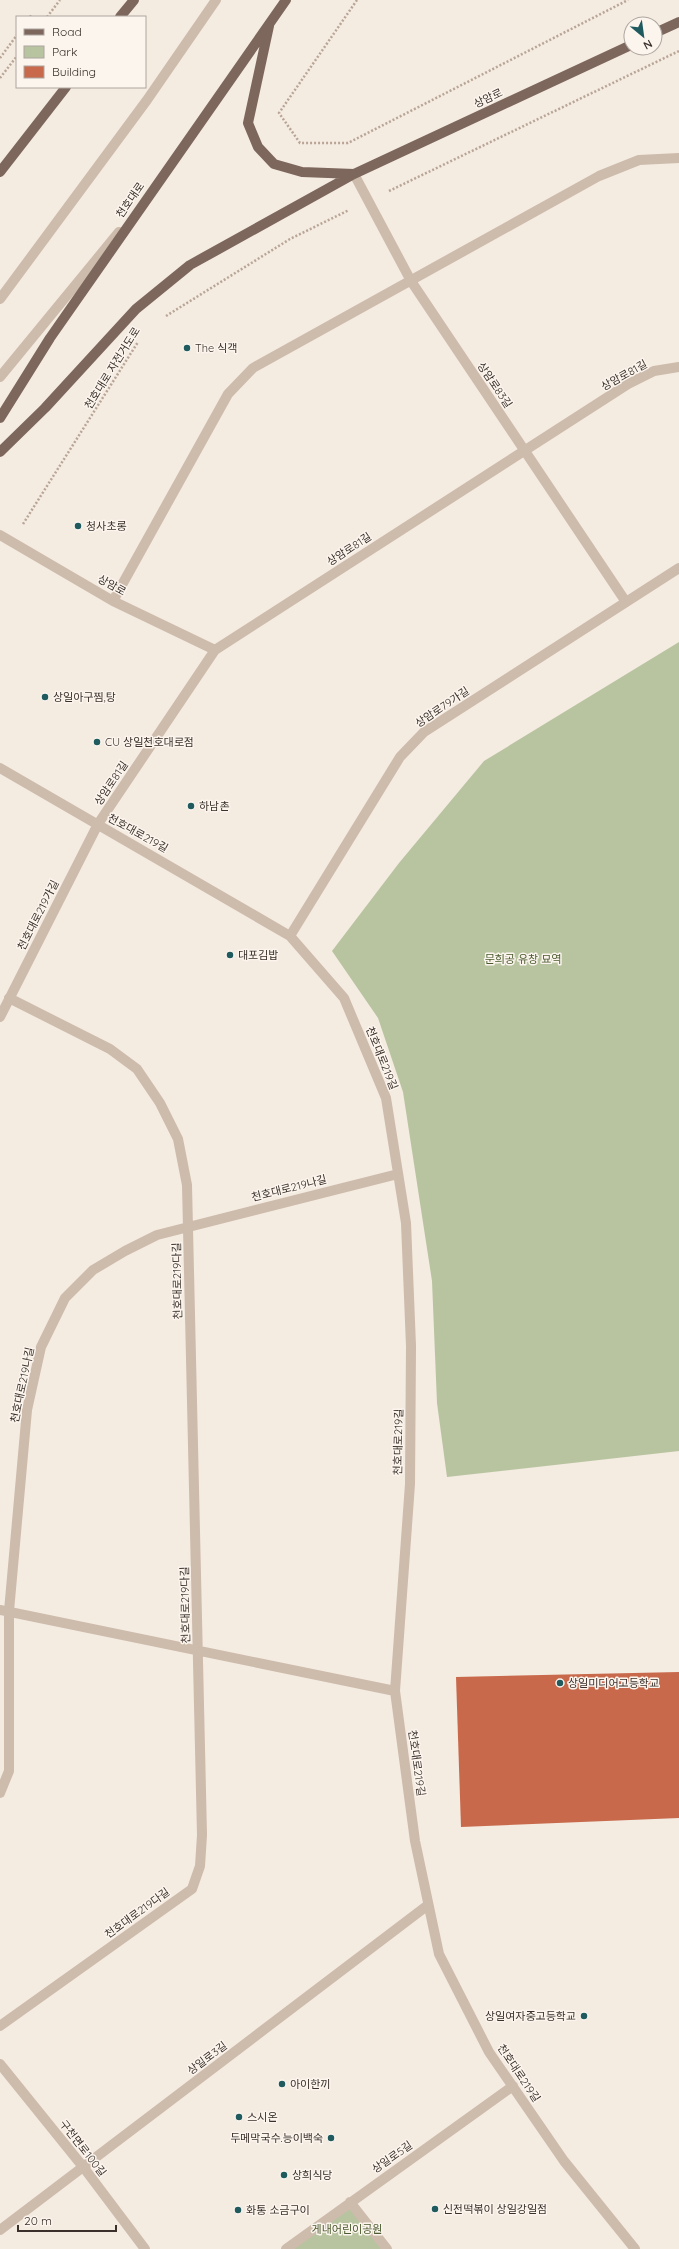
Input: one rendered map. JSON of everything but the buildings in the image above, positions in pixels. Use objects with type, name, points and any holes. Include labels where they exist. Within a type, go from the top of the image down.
[{"type":"main road","points":[[121,16],[134,0]]},
{"type":"main road","name":"천호대로","points":[[0,418],[50,338],[140,206],[286,0]]},
{"type":"main road","points":[[270,22],[248,123],[258,147],[274,164],[302,172],[354,174]]},
{"type":"main road","points":[[663,29],[679,22]]},
{"type":"main road","name":"상암로","points":[[0,452],[45,408],[136,309],[190,264],[354,174],[623,49]]},
{"type":"main road","points":[[0,170],[65,88]]},
{"type":"street","points":[[0,299],[147,100],[216,0]]},
{"type":"street","points":[[113,601],[228,394],[253,368],[599,176],[639,160],[679,158]]},
{"type":"street","name":"상암로83길","points":[[354,174],[411,280],[626,602]]},
{"type":"street","points":[[0,377],[140,206]]},
{"type":"street","name":"상암로81길","points":[[98,824],[215,650],[628,384],[654,371],[679,367]]},
{"type":"street","name":"상암로","points":[[0,535],[113,601],[215,650]]},
{"type":"street","name":"상암로79가길","points":[[290,936],[400,757],[424,732],[679,568]]},
{"type":"street","name":"천호대로219길","points":[[0,768],[290,936],[344,998],[386,1098],[406,1223],[411,1346],[410,1484],[395,1691],[415,1841],[439,1954],[489,2052],[564,2161],[635,2249]]},
{"type":"street","name":"천호대로219가길","points":[[0,1017],[98,824]]},
{"type":"street","name":"천호대로219다길","points":[[0,2026],[192,1889],[200,1866],[202,1835],[187,1185],[178,1139],[160,1103],[137,1069],[110,1048],[9,998]]},
{"type":"street","name":"천호대로219나길","points":[[0,1793],[9,1771],[4,1610],[27,1410],[42,1348],[65,1298],[93,1270],[125,1251],[157,1235],[398,1174]]},
{"type":"street","name":"천호대로219다길","points":[[4,1610],[198,1652],[395,1691]]},
{"type":"street","name":"상일로3길","points":[[0,2230],[84,2168],[428,1905]]},
{"type":"street","name":"구천면로100길","points":[[0,2064],[84,2168],[145,2249]]},
{"type":"street","name":"상일로5길","points":[[286,2249],[513,2086]]},
{"type":"street","points":[[350,2202],[388,2249]]},
{"type":"path","points":[[48,16],[60,0]]},
{"type":"path","points":[[356,0],[279,113],[300,143],[348,143],[628,0]]},
{"type":"path","points":[[0,58],[16,36]]},
{"type":"path","points":[[161,319],[290,239],[679,51]]},
{"type":"path","points":[[0,78],[16,57]]},
{"type":"path","name":"천호대로 자전거도로","points":[[12,542],[139,341]]},
{"type":"green space","name":"문희공 유창 묘역","points":[[679,642],[679,1451],[447,1477],[437,1403],[432,1281],[403,1092],[378,1018],[332,951],[399,863],[484,761]]},
{"type":"green space","name":"게내어린이공원","points":[[350,2202],[387,2249],[286,2249]]},
{"type":"place","name":"The 식객","points":[[187,348]]},
{"type":"place","name":"청사초롱","points":[[78,526]]},
{"type":"place","name":"상일아구찜,탕","points":[[45,697]]},
{"type":"place","name":"CU 상일천호대로점","points":[[97,742]]},
{"type":"place","name":"하남촌","points":[[191,806]]},
{"type":"place","name":"대포김밥","points":[[230,955]]},
{"type":"place","name":"상일미디어고등학교","points":[[560,1683]]},
{"type":"place","name":"상일여자중고등학교","points":[[584,2016]]},
{"type":"place","name":"아이한끼","points":[[282,2084]]},
{"type":"place","name":"스시온","points":[[239,2117]]},
{"type":"place","name":"두메막국수.능이백숙","points":[[331,2138]]},
{"type":"place","name":"상희식당","points":[[284,2175]]},
{"type":"place","name":"신전떡볶이 상일강일점","points":[[435,2209]]},
{"type":"place","name":"화통 소금구이","points":[[238,2210]]}]
